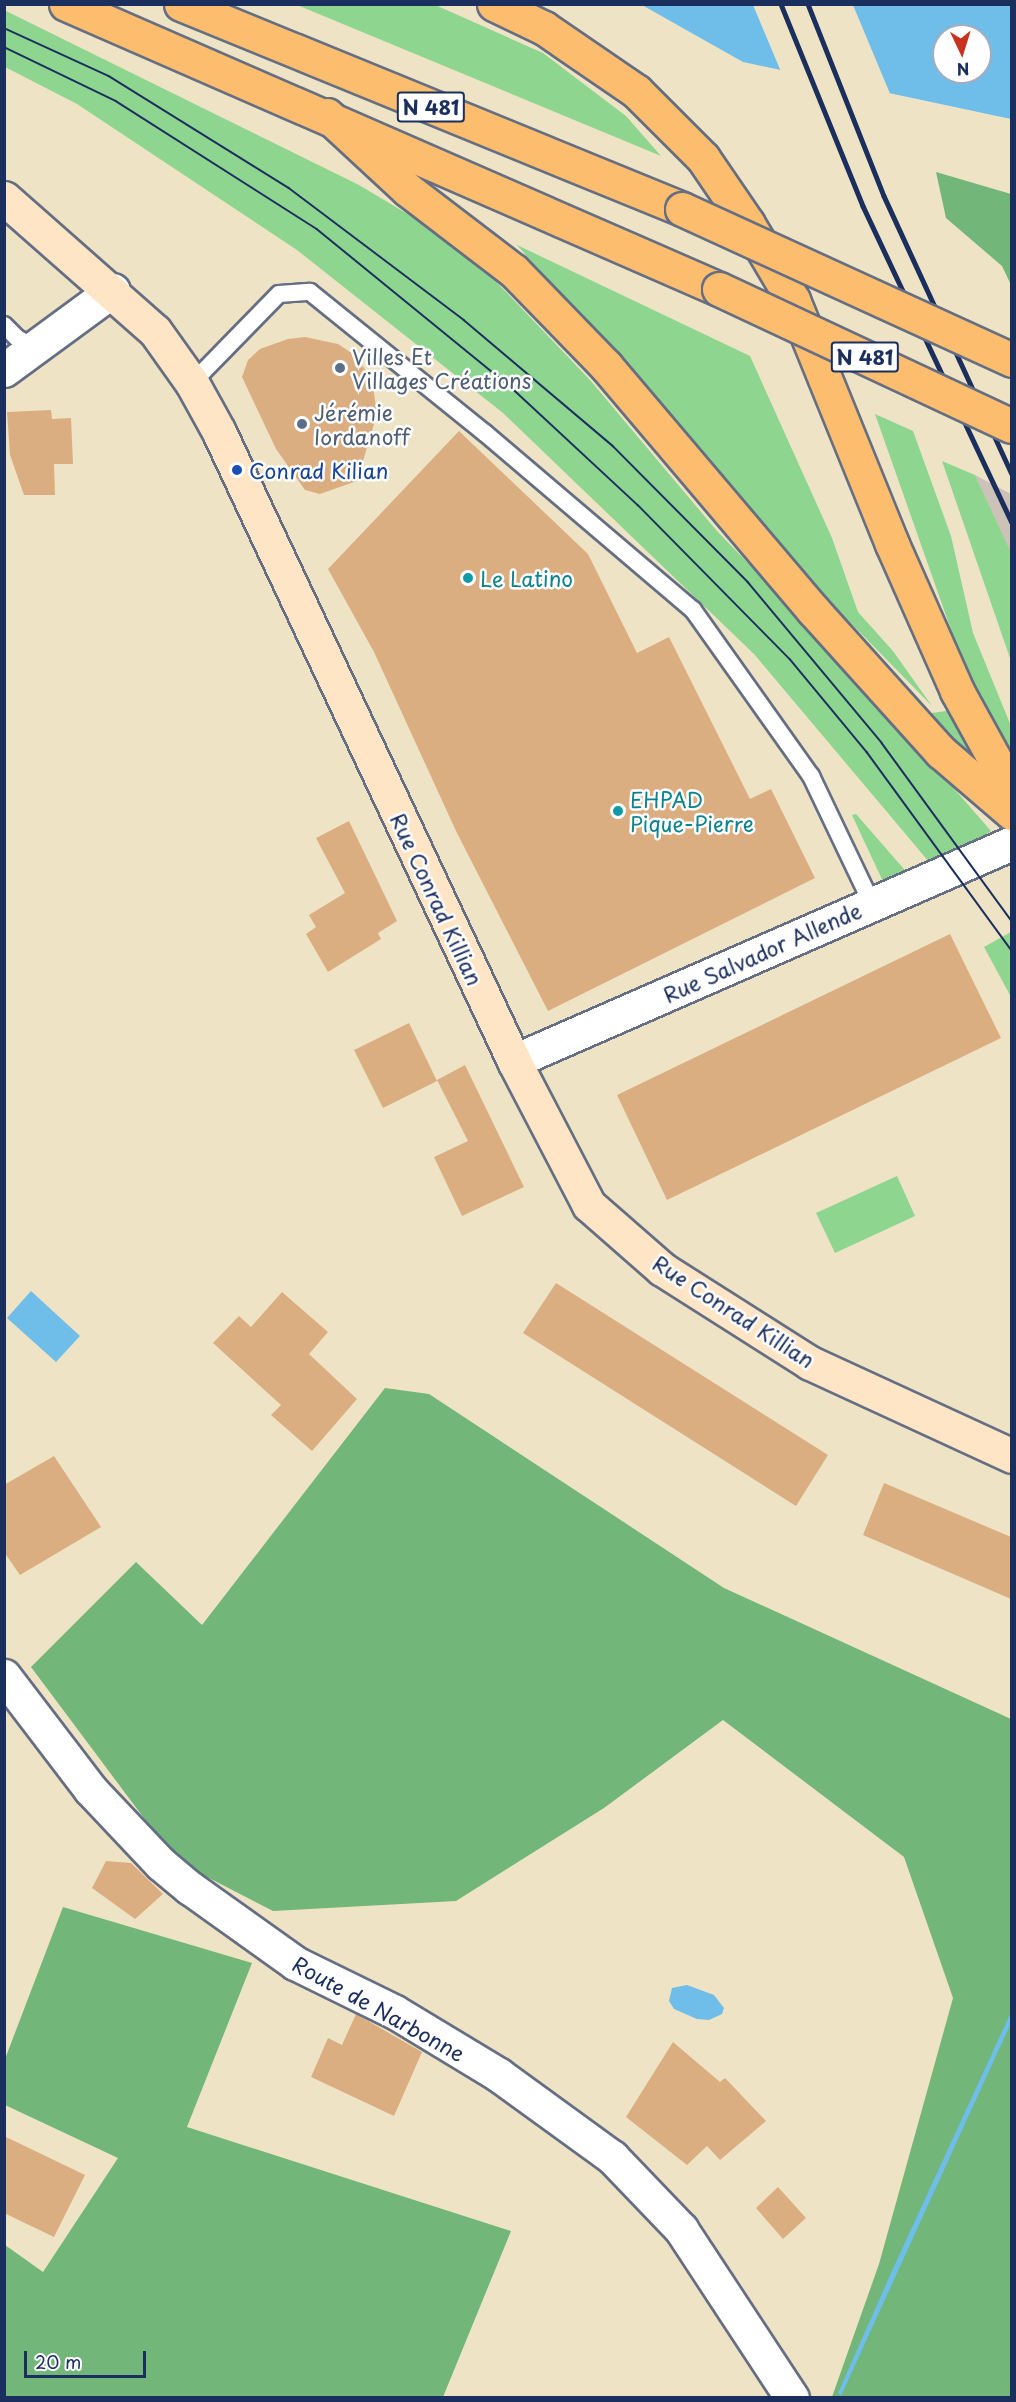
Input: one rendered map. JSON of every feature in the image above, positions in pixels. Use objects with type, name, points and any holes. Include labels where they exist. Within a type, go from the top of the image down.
[{"type":"highway","name":"N 481","points":[[66,4],[327,115],[719,289],[1011,426]]},
{"type":"highway","name":"N 481","points":[[180,4],[682,209],[1011,360]]},
{"type":"highway","points":[[494,4],[544,28],[636,91],[703,158],[748,224],[792,300],[938,649],[1011,791]]},
{"type":"highway","points":[[327,115],[408,190],[521,279],[606,366],[806,602],[941,752],[1011,813]]},
{"type":"street","name":"Rue Conrad Killian","points":[[4,198],[113,290],[155,331],[192,383],[219,432],[514,1061],[589,1205],[663,1269],[810,1363],[1011,1456]]},
{"type":"street","points":[[4,370],[38,349],[113,290]]},
{"type":"street","name":"Rue Salvador Allende","points":[[514,1061],[1011,843]]},
{"type":"street","name":"Route de Narbonne","points":[[4,1676],[90,1789],[161,1864],[190,1888],[295,1963],[395,2012],[499,2075],[612,2157],[681,2229],[792,2397]]},
{"type":"lane","points":[[192,383],[279,294],[310,292],[484,433],[693,610],[811,776],[872,904]]},
{"type":"lane","points":[[4,325],[17,338],[38,349]]},
{"type":"shaded area","points":[[975,475],[1011,494],[1011,555]]},
{"type":"green space","points":[[433,4],[543,53],[626,116],[661,156],[297,5]]},
{"type":"green space","points":[[4,10],[359,185],[426,225],[487,272],[590,380],[717,531],[849,668],[991,831],[935,869],[754,654],[503,413],[297,250],[77,104],[5,67]]},
{"type":"green space","points":[[936,172],[1011,194],[1011,285],[1002,266],[946,218]]},
{"type":"green space","points":[[517,245],[750,356],[832,538],[858,612],[893,651],[932,706],[796,567]]},
{"type":"green space","points":[[875,414],[913,431],[951,536],[973,633],[1011,726],[1011,757],[962,661]]},
{"type":"green space","points":[[942,461],[975,475],[1011,553],[1011,661]]},
{"type":"green space","points":[[953,710],[1002,797],[925,714]]},
{"type":"green space","points":[[856,814],[910,876],[886,888],[852,815]]},
{"type":"green space","points":[[1011,932],[1011,997],[984,947]]},
{"type":"green space","points":[[897,1176],[915,1216],[835,1253],[816,1213]]},
{"type":"green space","points":[[385,1388],[429,1394],[724,1588],[1011,1719],[1011,2397],[832,2397],[879,2264],[953,1998],[904,1857],[723,1720],[604,1808],[456,1901],[273,1911],[176,1861],[31,1667],[136,1562],[202,1625]]},
{"type":"green space","points":[[63,1907],[252,1963],[187,2127],[511,2231],[443,2397],[5,2397],[5,2245],[43,2272],[118,2158],[5,2105],[5,2059]]},
{"type":"water","points":[[642,5],[1011,5],[1011,119],[743,62]]},
{"type":"water","points":[[31,1291],[80,1336],[56,1362],[7,1318]]},
{"type":"water","points":[[687,1985],[714,1995],[724,2008],[722,2014],[709,2020],[697,2019],[674,2009],[669,2001],[672,1988]]},
{"type":"water","points":[[1011,2012],[1011,2023],[841,2396],[838,2393],[891,2273]]},
{"type":"pier","points":[[753,5],[853,5],[891,96],[782,74]]},
{"type":"building","points":[[305,337],[338,344],[356,356],[372,380],[377,414],[357,481],[320,494],[305,490],[276,449],[242,377],[248,360],[260,349],[288,339]]},
{"type":"building","points":[[51,410],[52,419],[71,418],[73,464],[54,464],[55,495],[24,495],[10,455],[7,412]]},
{"type":"building","name":"EHPAD Pique-Pierre","points":[[459,431],[588,554],[637,653],[669,637],[750,799],[771,789],[815,878],[548,1011],[456,831],[374,652],[328,569]]},
{"type":"building","points":[[349,821],[397,921],[378,933],[381,939],[328,972],[306,934],[316,927],[309,915],[345,893],[316,838]]},
{"type":"building","points":[[950,934],[1001,1038],[667,1200],[617,1095]]},
{"type":"building","points":[[409,1023],[437,1081],[383,1108],[354,1050]]},
{"type":"building","points":[[465,1065],[524,1187],[462,1216],[434,1157],[468,1141],[437,1080]]},
{"type":"building","points":[[556,1283],[828,1455],[796,1506],[523,1333]]},
{"type":"building","points":[[282,1292],[328,1332],[309,1354],[357,1399],[312,1451],[271,1415],[281,1405],[213,1343],[239,1316],[251,1327]]},
{"type":"building","points":[[54,1456],[101,1527],[20,1575],[4,1552],[4,1485]]},
{"type":"building","points":[[884,1483],[1011,1537],[1011,1599],[863,1535]]},
{"type":"building","points":[[106,1861],[131,1863],[163,1894],[135,1919],[92,1888]]},
{"type":"building","points":[[356,2014],[422,2052],[394,2116],[311,2077],[328,2038],[342,2045]]},
{"type":"building","points":[[673,2042],[720,2082],[725,2078],[766,2121],[720,2160],[707,2146],[687,2165],[626,2117]]},
{"type":"building","points":[[4,2136],[85,2175],[54,2237],[4,2213]]},
{"type":"building","points":[[778,2187],[806,2218],[783,2239],[756,2208]]},
{"type":"tram line","points":[[4,28],[109,76],[289,188],[464,320],[613,446],[748,582],[882,743],[1012,921]]},
{"type":"tram line","points":[[4,47],[116,101],[317,229],[512,388],[638,505],[790,659],[867,752],[1012,951]]},
{"type":"railway","points":[[781,4],[863,206],[1012,522]]},
{"type":"railway","points":[[808,4],[884,196],[1012,474]]},
{"type":"place","name":"Villes Et Villages Créations","points":[[340,368]]},
{"type":"place","name":"Jérémie Iordanoff","points":[[302,424]]},
{"type":"place","name":"Conrad Kilian","points":[[237,470]]},
{"type":"place","name":"Le Latino","points":[[468,578]]},
{"type":"place","name":"EHPAD Pique-Pierre","points":[[618,811]]}]
